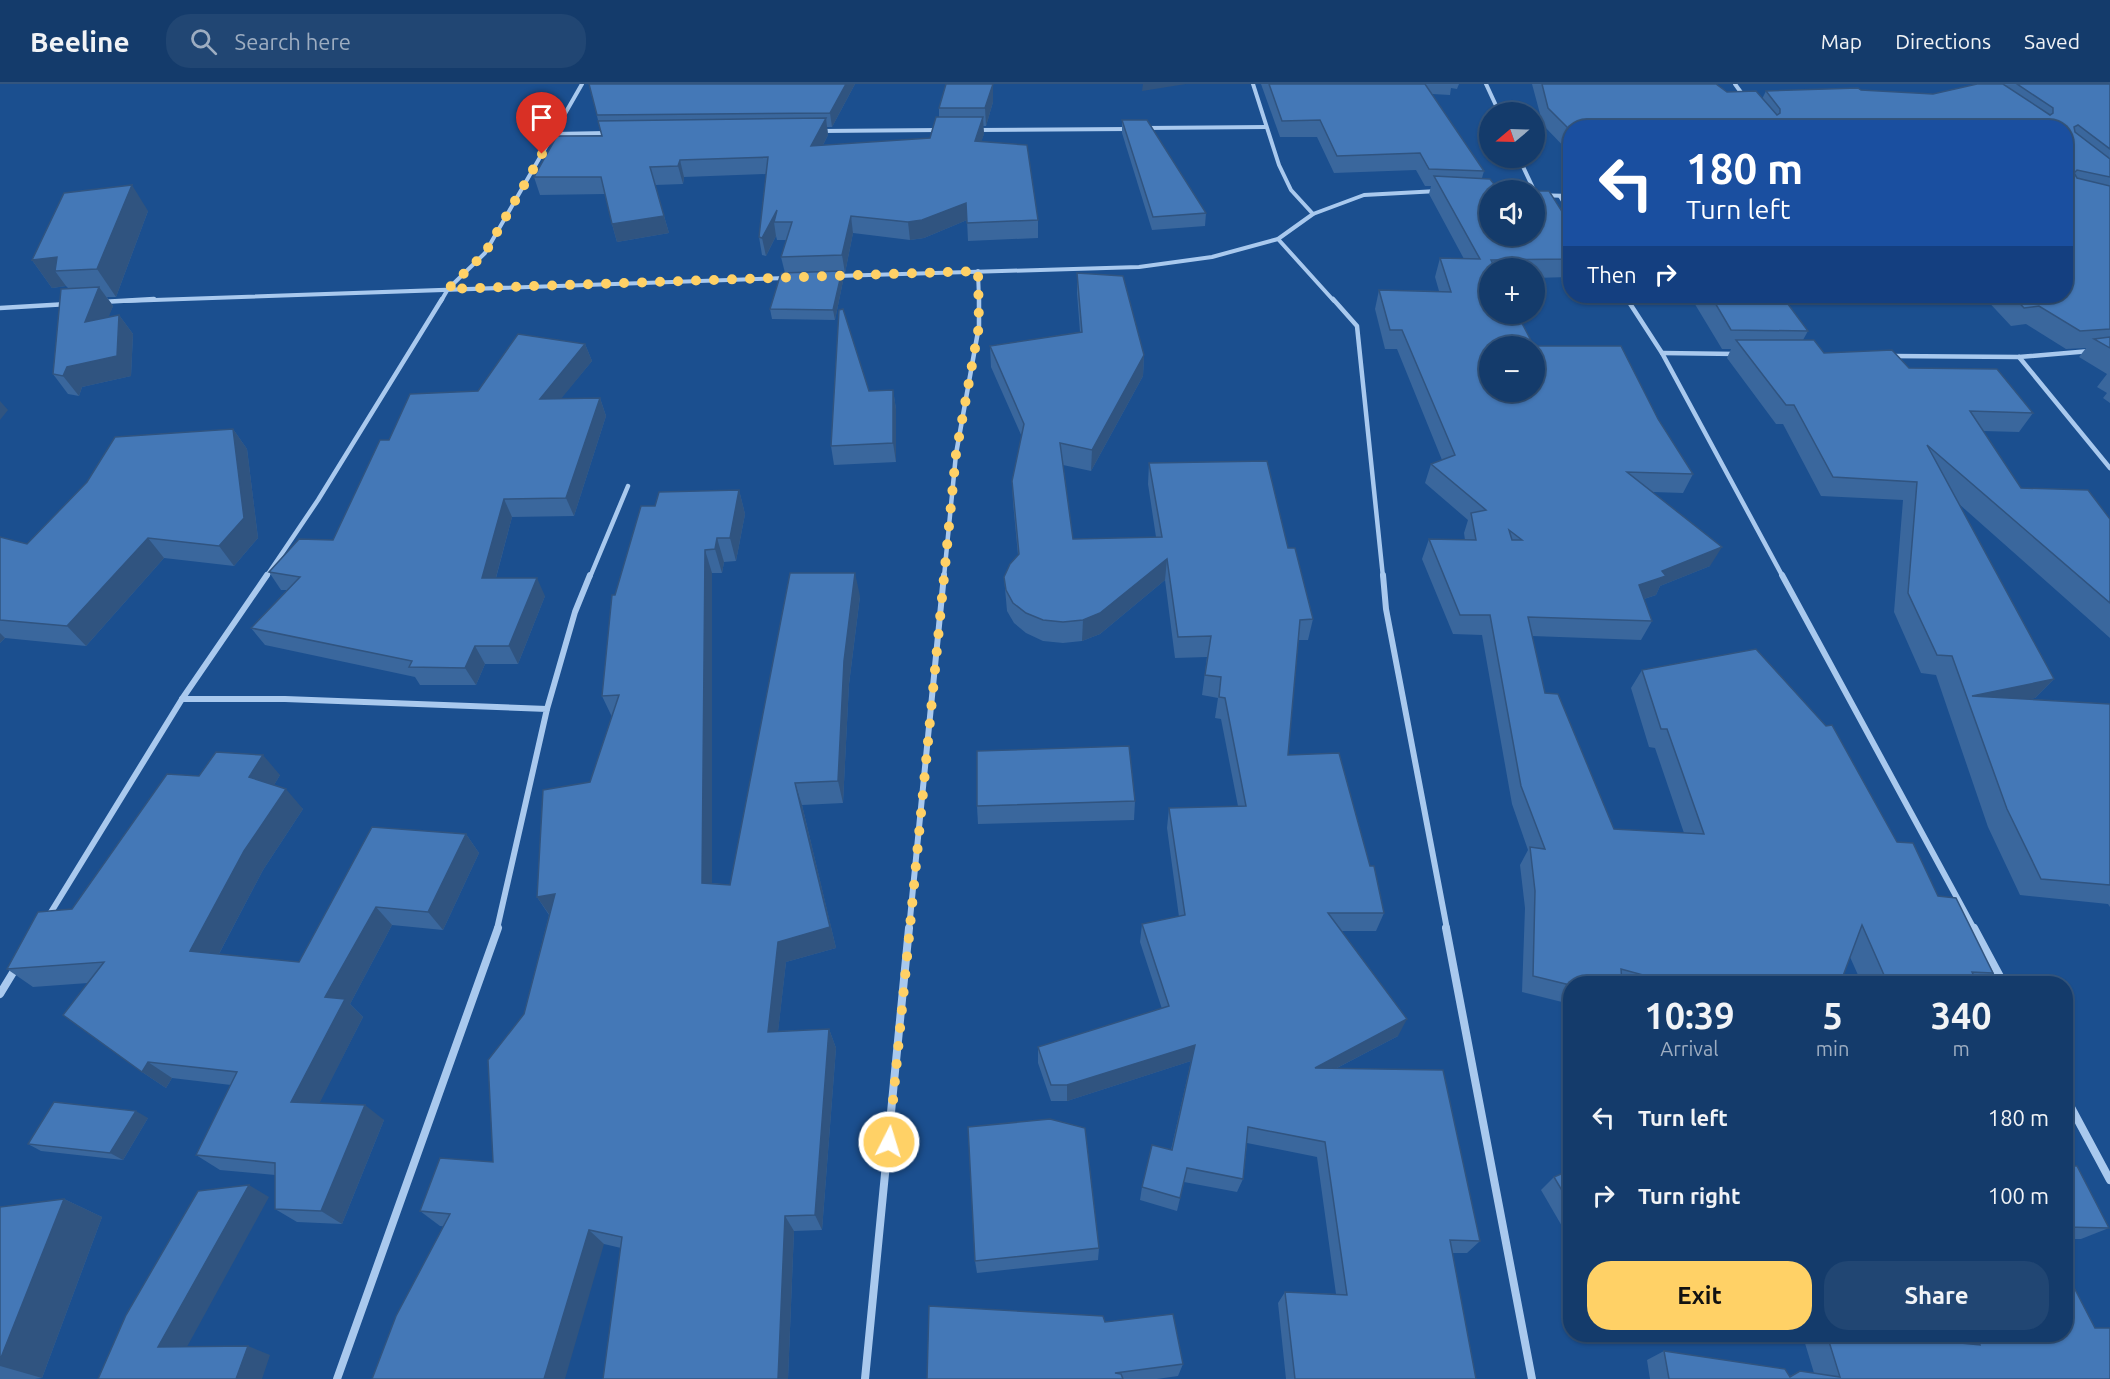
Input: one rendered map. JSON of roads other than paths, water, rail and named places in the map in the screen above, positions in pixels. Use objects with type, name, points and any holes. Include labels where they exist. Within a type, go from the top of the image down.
[{"type":"street","points":[[44,923],[182,699],[318,500],[448,289],[485,253],[582,84]]},
{"type":"street","points":[[1252,84],[1279,165],[1291,190],[1313,214]]},
{"type":"street","points":[[1486,84],[1494,102]]},
{"type":"street","points":[[1734,84],[1748,101]]},
{"type":"street","points":[[969,130],[1266,127]]},
{"type":"street","points":[[815,132],[946,130]]},
{"type":"street","points":[[554,134],[613,133]]},
{"type":"street","points":[[825,277],[1139,267],[1212,258],[1278,239],[1313,214],[1364,195],[1424,190],[1446,191]]},
{"type":"street","points":[[1545,194],[1560,196],[1563,201]]},
{"type":"street","points":[[1278,239],[1357,326],[1386,609],[1532,1379]]},
{"type":"street","points":[[865,1379],[956,454],[979,326],[978,271]]},
{"type":"street","points":[[96,302],[789,278]]},
{"type":"street","points":[[1630,303],[1662,353],[2000,976]]},
{"type":"street","points":[[0,308],[72,304]]},
{"type":"street","points":[[1885,356],[2019,357],[2099,351]]},
{"type":"street","points":[[1662,353],[1744,354]]},
{"type":"street","points":[[2019,357],[2110,468]]},
{"type":"street","points":[[338,1379],[501,918],[547,709],[575,612],[628,486]]},
{"type":"street","points":[[182,699],[285,699],[547,709]]},
{"type":"street","points":[[0,994],[19,963]]},
{"type":"street","points":[[2073,1111],[2110,1180]]}]
